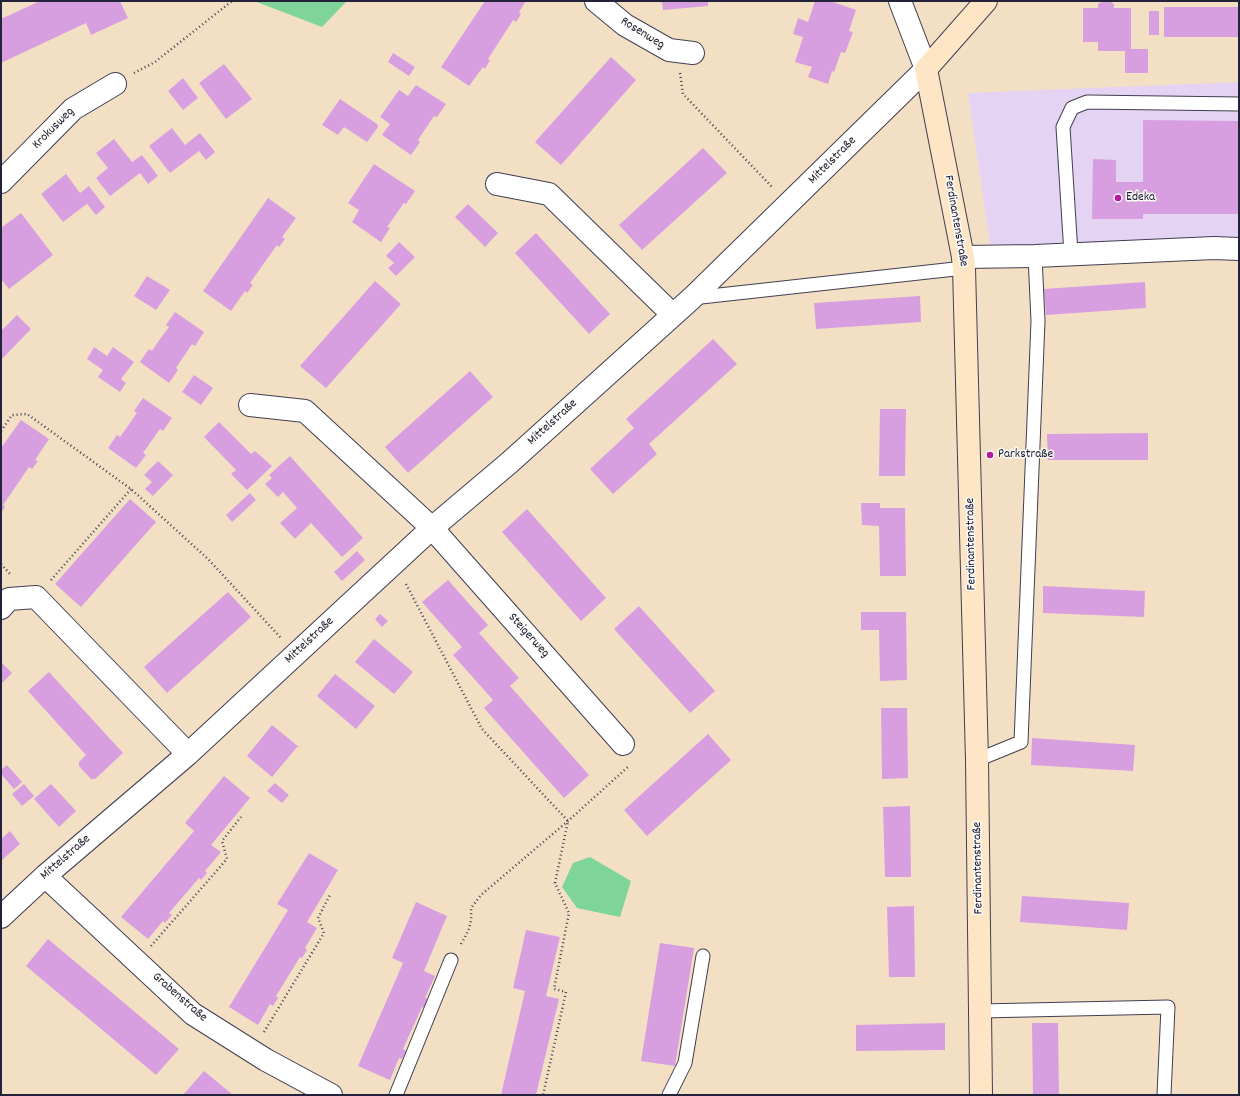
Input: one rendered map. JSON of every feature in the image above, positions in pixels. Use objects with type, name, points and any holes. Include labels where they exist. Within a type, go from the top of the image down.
[{"type":"street","name":"Rosenweg","points":[[596,1],[625,25],[669,50],[685,52]]},
{"type":"street","name":"Ferdinantenstraße","points":[[900,1],[926,69],[964,262],[977,760],[981,1095]]},
{"type":"street","name":"Mittelstraße","points":[[1,917],[45,876],[188,754],[432,528],[509,463],[692,298],[926,69],[986,1]]},
{"type":"street","name":"Krokusweg","points":[[1,182],[73,109],[114,84]]},
{"type":"street","points":[[497,184],[549,194],[673,315]]},
{"type":"street","points":[[964,262],[1071,254],[1214,248],[1239,249]]},
{"type":"street","points":[[250,405],[305,411],[432,528]]},
{"type":"street","name":"Steigerweg","points":[[432,528],[623,744]]},
{"type":"street","points":[[1,608],[9,599],[36,597],[188,754]]},
{"type":"street","name":"Grabenstraße","points":[[45,876],[193,1014],[266,1060],[331,1095]]},
{"type":"lane","points":[[1071,254],[1063,127],[1072,108],[1087,102],[1239,104]]},
{"type":"lane","points":[[977,760],[1021,742],[1038,321],[1035,256]]},
{"type":"lane","points":[[692,298],[964,262]]},
{"type":"lane","points":[[669,1095],[685,1063],[703,956]]},
{"type":"lane","points":[[396,1095],[451,960]]},
{"type":"lane","points":[[980,1011],[1168,1007],[1164,1095]]},
{"type":"path","points":[[114,84],[155,62],[232,1]]},
{"type":"path","points":[[685,52],[683,94],[788,205]]},
{"type":"path","points":[[1,431],[12,415],[27,414],[131,489],[208,559],[296,654]]},
{"type":"path","points":[[36,597],[131,489]]},
{"type":"path","points":[[394,563],[482,729],[568,821]]},
{"type":"path","points":[[451,960],[470,928],[472,916],[471,908],[481,896],[637,759],[623,744]]},
{"type":"path","points":[[138,962],[227,858],[222,841],[241,817]]},
{"type":"path","points":[[543,1095],[566,992],[554,989],[568,913],[555,883],[568,821]]},
{"type":"path","points":[[252,1051],[324,932],[318,918],[330,895]]},
{"type":"shaded area","points":[[1239,82],[1239,259],[992,259],[968,93]]},
{"type":"green space","points":[[254,1],[347,1],[322,27]]},
{"type":"green space","points":[[590,857],[631,881],[620,917],[577,908],[562,887],[573,863]]},
{"type":"building","points":[[40,1],[120,1],[128,18],[91,35],[86,23],[1,63],[1,19]]},
{"type":"building","points":[[485,1],[526,1],[519,12],[521,14],[516,22],[513,20],[488,59],[490,60],[485,69],[483,67],[469,86],[441,67]]},
{"type":"building","points":[[662,1],[708,1],[708,6],[663,10]]},
{"type":"building","points":[[815,1],[834,1],[833,2],[856,10],[849,31],[853,32],[845,53],[841,52],[828,84],[808,77],[812,67],[795,62],[803,37],[793,34],[798,18],[808,22]]},
{"type":"building","points":[[1103,1],[1109,1],[1114,4],[1114,8],[1131,8],[1131,49],[1148,49],[1148,73],[1125,73],[1125,51],[1098,51],[1098,42],[1083,42],[1083,8],[1098,8],[1098,4]]},
{"type":"building","points":[[1164,7],[1238,7],[1238,37],[1164,37]]},
{"type":"building","points":[[1149,11],[1159,11],[1159,35],[1149,35]]},
{"type":"building","points":[[393,53],[415,67],[409,76],[388,62]]},
{"type":"building","points":[[611,57],[636,80],[561,165],[535,142]]},
{"type":"building","points":[[224,64],[252,99],[226,119],[199,83]]},
{"type":"building","points":[[183,78],[198,98],[183,110],[168,91]]},
{"type":"building","points":[[416,85],[446,104],[437,117],[434,116],[418,140],[420,142],[411,155],[382,135],[390,124],[380,117],[399,90],[408,96]]},
{"type":"building","points":[[340,99],[377,124],[378,127],[367,142],[344,127],[338,135],[322,125]]},
{"type":"building","points":[[1143,120],[1239,121],[1239,214],[1143,214],[1143,219],[1092,219],[1093,159],[1116,160],[1116,182],[1143,182]]},
{"type":"building","points":[[172,128],[185,145],[200,133],[215,152],[206,160],[199,151],[170,173],[149,146]]},
{"type":"building","points":[[114,139],[132,162],[142,155],[158,176],[148,184],[140,173],[110,196],[96,178],[108,168],[96,153]]},
{"type":"building","points":[[703,148],[727,173],[642,250],[619,225]]},
{"type":"building","points":[[374,164],[415,191],[406,204],[404,203],[387,227],[390,228],[381,242],[352,222],[359,210],[348,203]]},
{"type":"building","points":[[66,174],[80,193],[89,186],[105,207],[96,215],[87,204],[88,203],[63,222],[41,194]]},
{"type":"building","points":[[268,198],[296,218],[282,237],[285,239],[279,247],[277,245],[250,283],[253,285],[247,293],[245,291],[231,311],[203,291]]},
{"type":"building","points":[[468,204],[498,233],[485,247],[455,217]]},
{"type":"building","points":[[21,213],[53,255],[9,289],[1,279],[1,228]]},
{"type":"building","points":[[536,233],[610,314],[589,334],[515,253]]},
{"type":"building","points":[[399,242],[415,257],[396,276],[388,268],[394,263],[386,256]]},
{"type":"building","points":[[147,276],[170,290],[156,310],[134,296]]},
{"type":"building","points":[[375,281],[401,304],[326,388],[300,366]]},
{"type":"building","points":[[1145,282],[1146,308],[1046,315],[1044,289]]},
{"type":"building","points":[[920,296],[921,322],[816,329],[814,303]]},
{"type":"building","points":[[175,312],[204,332],[195,346],[192,344],[176,368],[178,370],[169,383],[140,362],[149,349],[152,351],[169,327],[166,325]]},
{"type":"building","points":[[17,315],[31,329],[1,360],[1,331]]},
{"type":"building","points":[[713,339],[737,364],[649,444],[657,454],[613,494],[590,469],[634,428],[626,419]]},
{"type":"building","points":[[94,347],[107,356],[113,347],[134,362],[121,379],[126,383],[120,392],[98,377],[103,370],[87,359]]},
{"type":"building","points":[[470,371],[493,397],[408,473],[385,447]]},
{"type":"building","points":[[194,375],[213,388],[201,405],[182,392]]},
{"type":"building","points":[[143,398],[172,418],[163,431],[160,429],[143,453],[146,455],[136,468],[108,448],[117,435],[120,437],[137,413],[134,411]]},
{"type":"building","points":[[880,409],[906,409],[905,476],[879,476]]},
{"type":"building","points":[[21,420],[49,439],[35,460],[38,461],[32,469],[29,467],[3,505],[5,507],[1,513],[1,448]]},
{"type":"building","points":[[219,422],[251,454],[255,451],[272,466],[247,490],[231,474],[236,470],[204,437]]},
{"type":"building","points":[[1148,433],[1148,460],[1048,460],[1047,434]]},
{"type":"building","points":[[290,456],[363,538],[342,557],[311,523],[295,539],[280,523],[297,508],[283,492],[278,497],[265,484],[272,478],[269,475]]},
{"type":"building","points":[[158,461],[173,475],[153,496],[145,489],[152,482],[144,475]]},
{"type":"building","points":[[250,493],[256,500],[232,522],[226,515]]},
{"type":"building","points":[[130,499],[156,522],[81,607],[55,584]]},
{"type":"building","points":[[861,503],[880,503],[880,508],[905,508],[906,576],[880,576],[879,526],[862,525]]},
{"type":"building","points":[[527,509],[606,598],[581,621],[502,532]]},
{"type":"building","points":[[357,551],[365,560],[342,581],[334,572]]},
{"type":"building","points":[[448,580],[488,625],[479,633],[519,678],[510,686],[589,775],[564,798],[484,708],[493,700],[453,655],[462,647],[422,602]]},
{"type":"building","points":[[1043,586],[1145,591],[1144,617],[1043,613]]},
{"type":"building","points":[[228,592],[251,617],[167,693],[144,667]]},
{"type":"building","points":[[639,606],[715,691],[690,713],[614,629]]},
{"type":"building","points":[[861,612],[906,612],[907,680],[880,681],[879,630],[861,630]]},
{"type":"building","points":[[380,614],[388,621],[382,627],[375,619]]},
{"type":"building","points":[[374,639],[413,672],[394,694],[355,662]]},
{"type":"building","points":[[1,662],[12,673],[1,684]]},
{"type":"building","points":[[49,672],[123,753],[95,779],[91,779],[79,766],[79,762],[86,755],[28,691]]},
{"type":"building","points":[[335,674],[375,706],[356,729],[317,696]]},
{"type":"building","points":[[881,708],[907,708],[908,778],[882,779]]},
{"type":"building","points":[[272,725],[299,747],[297,747],[272,777],[247,756]]},
{"type":"building","points":[[708,734],[731,760],[647,836],[624,810]]},
{"type":"building","points":[[1032,738],[1135,745],[1133,771],[1031,765]]},
{"type":"building","points":[[7,765],[22,782],[14,789],[1,774],[1,770]]},
{"type":"building","points":[[224,776],[250,798],[211,845],[221,852],[205,871],[207,873],[201,880],[199,878],[169,913],[172,915],[165,923],[163,921],[148,939],[121,917],[194,831],[185,823]]},
{"type":"building","points":[[275,783],[289,795],[282,803],[267,791]]},
{"type":"building","points":[[24,784],[34,796],[22,806],[12,794]]},
{"type":"building","points":[[51,784],[76,811],[59,827],[34,799]]},
{"type":"building","points":[[910,806],[911,877],[885,877],[883,807]]},
{"type":"building","points":[[10,831],[20,844],[1,861],[1,839]]},
{"type":"building","points":[[309,853],[338,870],[307,922],[317,928],[305,948],[307,950],[302,958],[300,957],[276,996],[278,998],[273,1006],[270,1004],[258,1025],[229,1007],[288,910],[277,904]]},
{"type":"building","points":[[1022,896],[1129,903],[1127,930],[1020,922]]},
{"type":"building","points":[[416,902],[447,916],[424,971],[435,976],[425,998],[428,999],[424,1008],[422,1007],[403,1049],[406,1051],[402,1059],[399,1058],[390,1080],[358,1066],[403,963],[392,958]]},
{"type":"building","points":[[914,906],[915,977],[889,977],[887,907]]},
{"type":"building","points":[[526,930],[560,937],[546,996],[559,999],[536,1095],[501,1095],[525,991],[513,988]]},
{"type":"building","points":[[48,939],[179,1049],[156,1075],[26,966]]},
{"type":"building","points":[[660,943],[694,948],[675,1066],[641,1061]]},
{"type":"building","points":[[945,1023],[945,1050],[856,1051],[856,1025]]},
{"type":"building","points":[[1032,1023],[1058,1023],[1059,1095],[1033,1095]]},
{"type":"building","points":[[204,1071],[233,1095],[183,1095]]},
{"type":"place","name":"Edeka","points":[[1118,198]]},
{"type":"place","name":"Parkstraße","points":[[990,455]]}]
